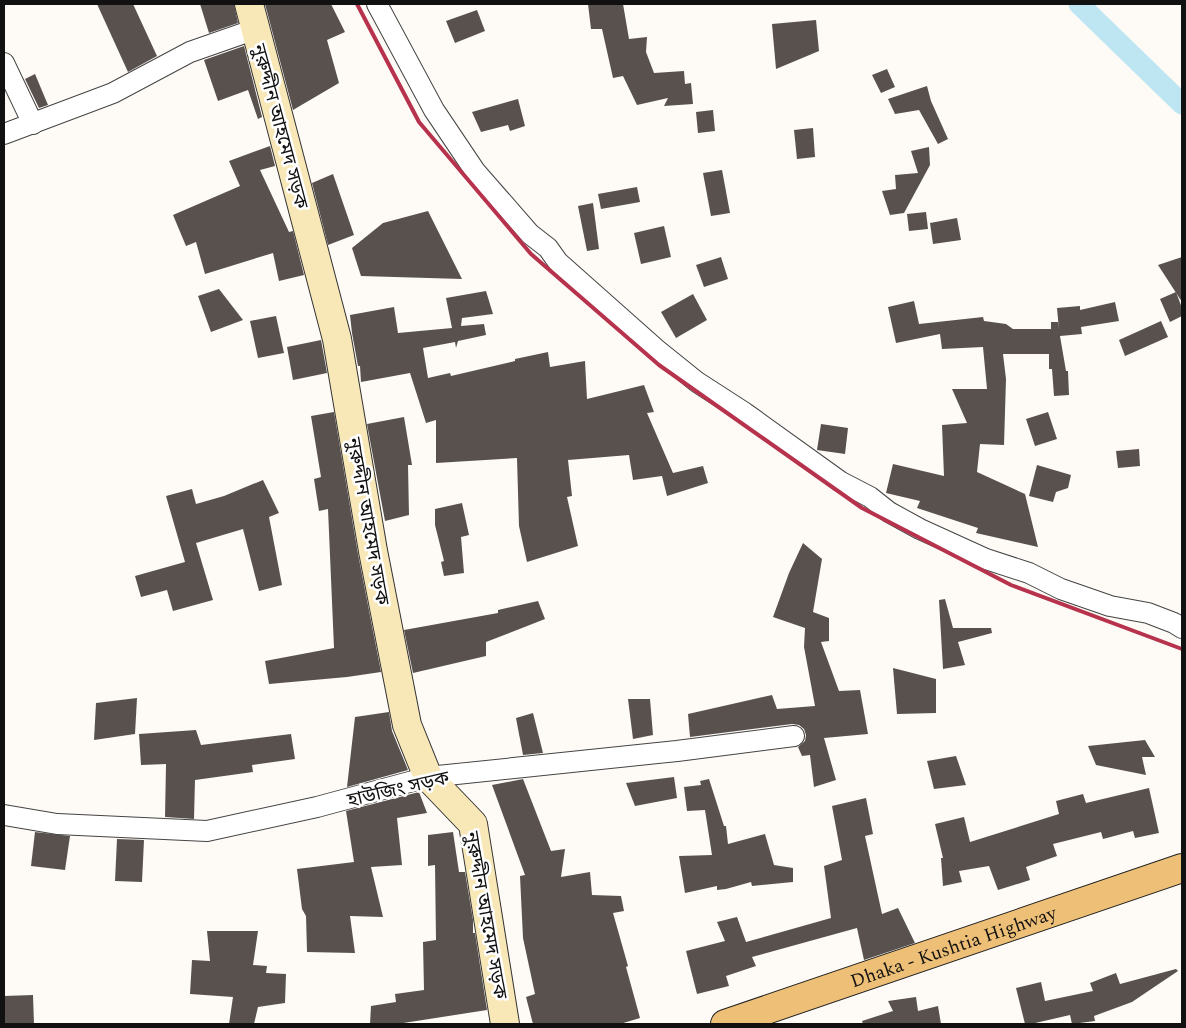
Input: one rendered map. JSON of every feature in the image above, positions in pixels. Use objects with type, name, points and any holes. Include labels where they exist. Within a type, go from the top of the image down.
[{"type":"main road","name":"নুরুদ্দীন আহমেদ সড়ক","points":[[253,16],[337,339],[373,551],[407,724],[428,777],[473,824],[505,1024]]},
{"type":"main road","name":"Dhaka - Kushtia Highway","points":[[725,1024],[1182,868]]},
{"type":"street","points":[[377,4],[434,110],[475,171],[530,234],[548,248],[558,262],[656,349],[697,382],[745,413],[841,482],[870,497],[889,512],[920,529],[986,559],[1029,573],[1061,589],[1110,606],[1148,613],[1182,628]]},
{"type":"street","points":[[4,134],[113,93],[253,16]]},
{"type":"street","points":[[4,63],[33,124]]},
{"type":"street","name":"হাউজিং সড়ক","points":[[4,815],[57,824],[207,832],[317,807],[428,777],[678,752],[794,736]]},
{"type":"building","points":[[97,4],[133,4],[157,56],[128,72]]},
{"type":"building","points":[[200,4],[234,4],[238,23],[209,33]]},
{"type":"building","points":[[265,4],[331,4],[345,32],[327,40],[339,83],[293,110]]},
{"type":"building","points":[[588,4],[623,4],[629,39],[647,37],[646,52],[654,73],[684,71],[685,84],[691,83],[693,104],[664,106],[668,98],[637,105],[623,76],[613,78],[602,29],[591,29]]},
{"type":"building","points":[[477,10],[485,31],[455,43],[446,21]]},
{"type":"building","points":[[816,20],[819,51],[776,69],[772,24]]},
{"type":"building","points":[[244,46],[262,117],[258,119],[248,90],[218,101],[204,60]]},
{"type":"building","points":[[887,69],[895,87],[881,93],[872,75]]},
{"type":"building","points":[[35,74],[48,105],[39,108],[25,79]]},
{"type":"building","points":[[927,86],[931,101],[948,139],[938,144],[919,110],[895,114],[888,99]]},
{"type":"building","points":[[518,99],[525,126],[510,131],[508,125],[481,132],[472,112]]},
{"type":"building","points":[[713,110],[715,131],[698,133],[696,112]]},
{"type":"building","points":[[813,128],[815,157],[797,159],[794,130]]},
{"type":"building","points":[[270,146],[275,166],[260,170],[289,232],[293,231],[304,275],[279,281],[273,253],[205,274],[196,242],[186,246],[173,215],[240,186],[229,161]]},
{"type":"building","points":[[929,147],[930,165],[904,213],[890,215],[882,191],[896,189],[895,175],[918,173],[911,151]]},
{"type":"building","points":[[722,170],[730,213],[711,216],[703,173]]},
{"type":"building","points":[[333,174],[354,235],[328,245],[312,183]]},
{"type":"building","points":[[637,187],[640,202],[601,209],[598,194]]},
{"type":"building","points":[[593,203],[599,249],[587,251],[578,206]]},
{"type":"building","points":[[428,211],[462,279],[361,276],[352,248],[383,223]]},
{"type":"building","points":[[926,212],[928,229],[909,231],[907,214]]},
{"type":"building","points":[[957,218],[961,240],[933,244],[930,223]]},
{"type":"building","points":[[664,226],[671,257],[641,264],[634,233]]},
{"type":"building","points":[[721,257],[728,279],[704,287],[696,265]]},
{"type":"building","points":[[1182,257],[1182,302],[1158,265]]},
{"type":"building","points":[[219,289],[243,320],[211,332],[198,296]]},
{"type":"building","points":[[486,291],[493,314],[462,318],[461,326],[484,324],[486,335],[458,341],[456,348],[455,342],[423,348],[428,378],[450,373],[451,376],[548,352],[550,367],[585,361],[587,399],[644,385],[654,412],[647,413],[673,473],[703,466],[708,483],[667,496],[662,476],[633,480],[629,455],[568,460],[572,496],[567,497],[578,546],[527,562],[519,526],[517,458],[436,463],[436,420],[426,423],[410,373],[361,382],[360,366],[358,366],[352,333],[350,315],[394,307],[398,333],[452,328],[446,298]]},
{"type":"building","points":[[1176,292],[1182,308],[1182,316],[1170,322],[1160,299]]},
{"type":"building","points":[[693,294],[707,320],[676,338],[661,312]]},
{"type":"building","points":[[914,301],[919,324],[983,317],[984,321],[1006,324],[1013,329],[1051,329],[1051,322],[1058,322],[1059,330],[1057,308],[1080,306],[1080,310],[1115,302],[1119,321],[1081,327],[1082,334],[1060,336],[1066,371],[1068,371],[1069,395],[1054,396],[1052,369],[1049,369],[1049,354],[1003,354],[1006,379],[1004,445],[980,444],[977,472],[1025,494],[1038,547],[976,533],[978,528],[917,508],[920,501],[886,493],[893,464],[944,476],[942,425],[967,423],[952,389],[987,389],[983,347],[942,349],[940,334],[896,343],[888,307]]},
{"type":"building","points":[[276,316],[284,353],[258,358],[250,321]]},
{"type":"building","points":[[1161,321],[1168,337],[1125,356],[1119,340]]},
{"type":"building","points":[[321,340],[327,373],[293,380],[287,347]]},
{"type":"building","points":[[334,412],[358,554],[381,672],[269,684],[265,661],[334,648],[328,509],[319,511],[314,479],[321,477],[311,416]]},
{"type":"building","points":[[1048,412],[1057,439],[1035,446],[1026,419]]},
{"type":"building","points":[[404,417],[412,465],[408,465],[409,515],[385,521],[367,424]]},
{"type":"building","points":[[821,424],[848,428],[845,454],[817,450]]},
{"type":"building","points":[[1139,449],[1140,466],[1118,468],[1116,451]]},
{"type":"building","points":[[1037,465],[1071,475],[1068,488],[1056,492],[1053,502],[1029,496]]},
{"type":"building","points":[[263,480],[279,513],[269,517],[282,585],[259,591],[243,529],[196,543],[213,600],[173,611],[167,590],[141,597],[135,576],[185,562],[166,496],[192,489],[196,504],[224,496]]},
{"type":"building","points":[[462,503],[469,535],[461,537],[464,573],[444,576],[441,562],[444,561],[435,525],[435,509]]},
{"type":"building","points":[[803,543],[822,559],[813,612],[829,618],[829,641],[821,642],[839,691],[860,690],[868,734],[824,738],[836,780],[814,787],[810,755],[802,756],[798,747],[805,741],[806,735],[804,729],[799,725],[792,724],[690,737],[688,714],[772,695],[777,709],[815,706],[804,647],[805,628],[773,617],[789,573]]},
{"type":"building","points":[[945,599],[953,628],[991,628],[992,633],[958,642],[965,665],[943,669],[939,600]]},
{"type":"building","points":[[538,601],[545,619],[486,642],[486,656],[413,673],[404,630],[498,613],[498,610]]},
{"type":"building","points":[[893,668],[936,679],[936,713],[897,714]]},
{"type":"building","points":[[137,698],[135,734],[94,740],[96,703]]},
{"type":"building","points":[[628,699],[650,699],[653,735],[633,739]]},
{"type":"building","points":[[389,712],[392,731],[408,770],[347,787],[355,717]]},
{"type":"building","points":[[533,713],[543,753],[523,755],[516,718]]},
{"type":"building","points":[[196,730],[201,745],[291,734],[295,759],[252,765],[253,772],[195,780],[194,819],[165,817],[166,764],[141,765],[139,734]]},
{"type":"building","points":[[1145,740],[1155,757],[1142,757],[1146,775],[1096,765],[1088,746]]},
{"type":"building","points":[[956,756],[966,785],[934,789],[927,761]]},
{"type":"building","points":[[674,777],[677,798],[635,806],[626,783]]},
{"type":"building","points":[[523,779],[551,851],[565,849],[561,877],[590,872],[592,895],[621,896],[624,911],[613,913],[640,1018],[620,1024],[533,1024],[526,997],[535,994],[523,938],[520,876],[525,875],[492,785]]},
{"type":"building","points":[[709,779],[724,826],[726,826],[728,844],[765,834],[774,865],[793,868],[793,882],[752,886],[751,882],[726,889],[717,890],[717,886],[685,893],[679,856],[712,855],[705,810],[687,811],[684,787],[701,785],[700,781]]},
{"type":"building","points":[[1149,788],[1159,833],[1135,838],[1133,831],[1103,839],[1101,832],[1053,844],[1057,856],[1026,867],[1030,880],[998,890],[989,866],[959,871],[962,882],[943,886],[941,858],[943,858],[935,824],[964,817],[970,842],[1059,814],[1056,801],[1083,794],[1086,803]]},
{"type":"building","points":[[419,792],[427,813],[397,818],[402,865],[371,867],[383,917],[350,916],[355,953],[307,952],[306,916],[302,909],[297,869],[354,862],[346,811]]},
{"type":"building","points":[[866,798],[873,834],[865,836],[882,914],[898,908],[915,943],[864,960],[857,928],[752,957],[756,966],[726,976],[729,986],[697,994],[686,951],[725,941],[717,922],[737,917],[746,942],[831,918],[824,866],[842,860],[832,806]]},
{"type":"building","points":[[35,832],[70,836],[65,870],[31,866]]},
{"type":"building","points":[[453,832],[459,872],[465,872],[473,920],[473,933],[475,933],[487,1010],[397,1024],[370,1024],[371,1006],[396,1002],[395,994],[424,990],[423,942],[436,940],[435,865],[428,866],[428,835]]},
{"type":"building","points":[[117,839],[144,840],[142,882],[115,881]]},
{"type":"building","points":[[207,931],[258,931],[253,965],[267,966],[266,973],[286,974],[285,1003],[258,1007],[254,1024],[229,1024],[233,997],[190,994],[192,960],[210,961]]},
{"type":"building","points":[[1176,969],[1178,971],[1132,1002],[1094,1016],[1095,1021],[1072,1024],[1070,1015],[1025,1024],[1016,988],[1041,982],[1045,1001],[1093,991],[1090,983],[1116,973],[1120,984]]},
{"type":"building","points":[[33,995],[34,1024],[4,1024],[4,996]]},
{"type":"building","points":[[916,997],[918,1011],[938,1006],[941,1024],[863,1024],[862,1021],[893,1011],[888,1001]]},
{"type":"waterway","points":[[1079,4],[1182,104]]},
{"type":"railway","points":[[357,4],[419,122],[531,254],[659,365],[862,508],[1011,585],[1182,649]]}]
